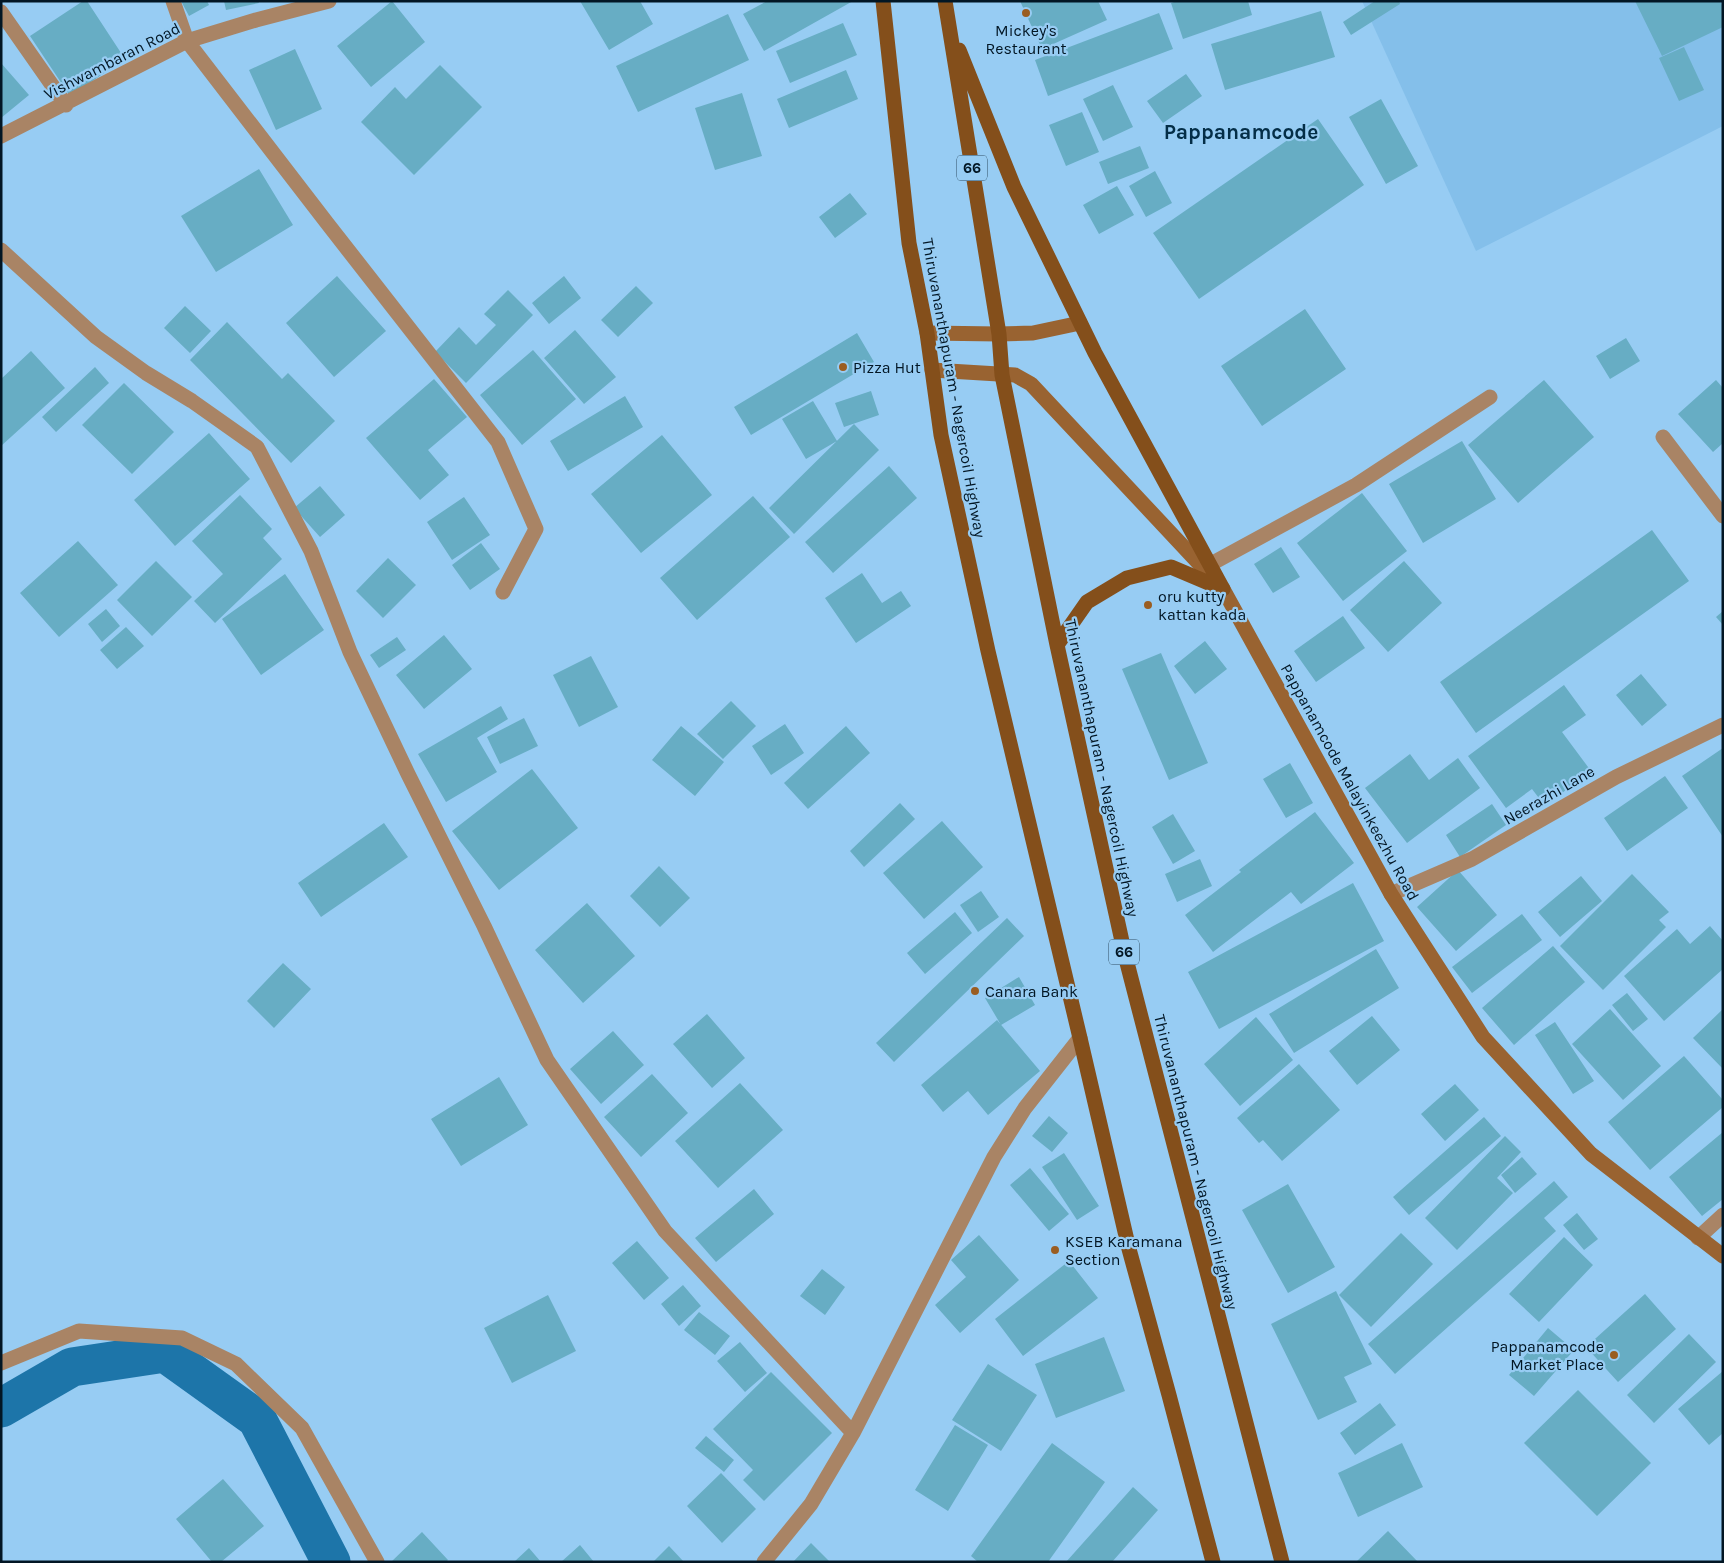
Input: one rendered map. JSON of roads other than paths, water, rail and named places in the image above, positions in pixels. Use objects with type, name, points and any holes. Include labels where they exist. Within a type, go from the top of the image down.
[{"type":"main road","name":"Thiruvananthapuram - Nagercoil Highway","points":[[883,1],[909,243],[927,332],[941,435],[988,651],[1129,1249],[1170,1395],[1212,1562]]},
{"type":"main road","name":"Thiruvananthapuram - Nagercoil Highway","points":[[945,1],[999,334],[1002,375],[1057,645],[1125,955],[1282,1562]]},
{"type":"main road","points":[[948,22],[1014,187],[1080,322],[1222,589]]},
{"type":"main road","points":[[927,332],[1034,333],[1080,322]]},
{"type":"main road","name":"Pappanamcode Malayinkeezhu Road","points":[[932,370],[1015,375],[1031,384],[1222,589],[1391,894],[1483,1037],[1591,1154],[1723,1256]]},
{"type":"main road","points":[[1057,645],[1087,602],[1127,578],[1172,567],[1222,589]]},
{"type":"street","points":[[173,1],[187,41],[326,223],[498,442],[536,528],[503,592]]},
{"type":"street","name":"Vishwambaran Road","points":[[1,136],[187,41],[256,20],[329,1]]},
{"type":"street","points":[[1,12],[66,104]]},
{"type":"street","points":[[1,250],[96,337],[146,373],[192,401],[257,446],[311,551],[350,652],[404,766],[484,926],[547,1060],[665,1231],[853,1433]]},
{"type":"street","points":[[1209,565],[1356,485],[1490,397]]},
{"type":"street","points":[[1663,437],[1723,516]]},
{"type":"street","name":"Neerazhi Lane","points":[[1391,894],[1472,859],[1616,777],[1723,726]]},
{"type":"street","points":[[764,1562],[811,1504],[853,1433],[994,1157],[1025,1108],[1080,1038]]},
{"type":"street","points":[[1698,1238],[1723,1215]]},
{"type":"street","points":[[1,1363],[79,1331],[182,1338],[236,1364],[302,1428],[377,1562]]},
{"type":"waterway","points":[[1,1408],[72,1367],[165,1353],[257,1419],[331,1562]]},
{"type":"place","name":"Mickey's Restaurant","points":[[1026,13]]},
{"type":"place","name":"Pizza Hut","points":[[843,367]]},
{"type":"place","name":"oru kutty kattan kada","points":[[1148,605]]},
{"type":"place","name":"Canara Bank","points":[[975,991]]},
{"type":"place","name":"KSEB Karamana Section","points":[[1055,1250]]},
{"type":"place","name":"Pappanamcode Market Place","points":[[1614,1355]]},
{"type":"district","name":"Pappanamcode","points":[[1241,132]]}]
